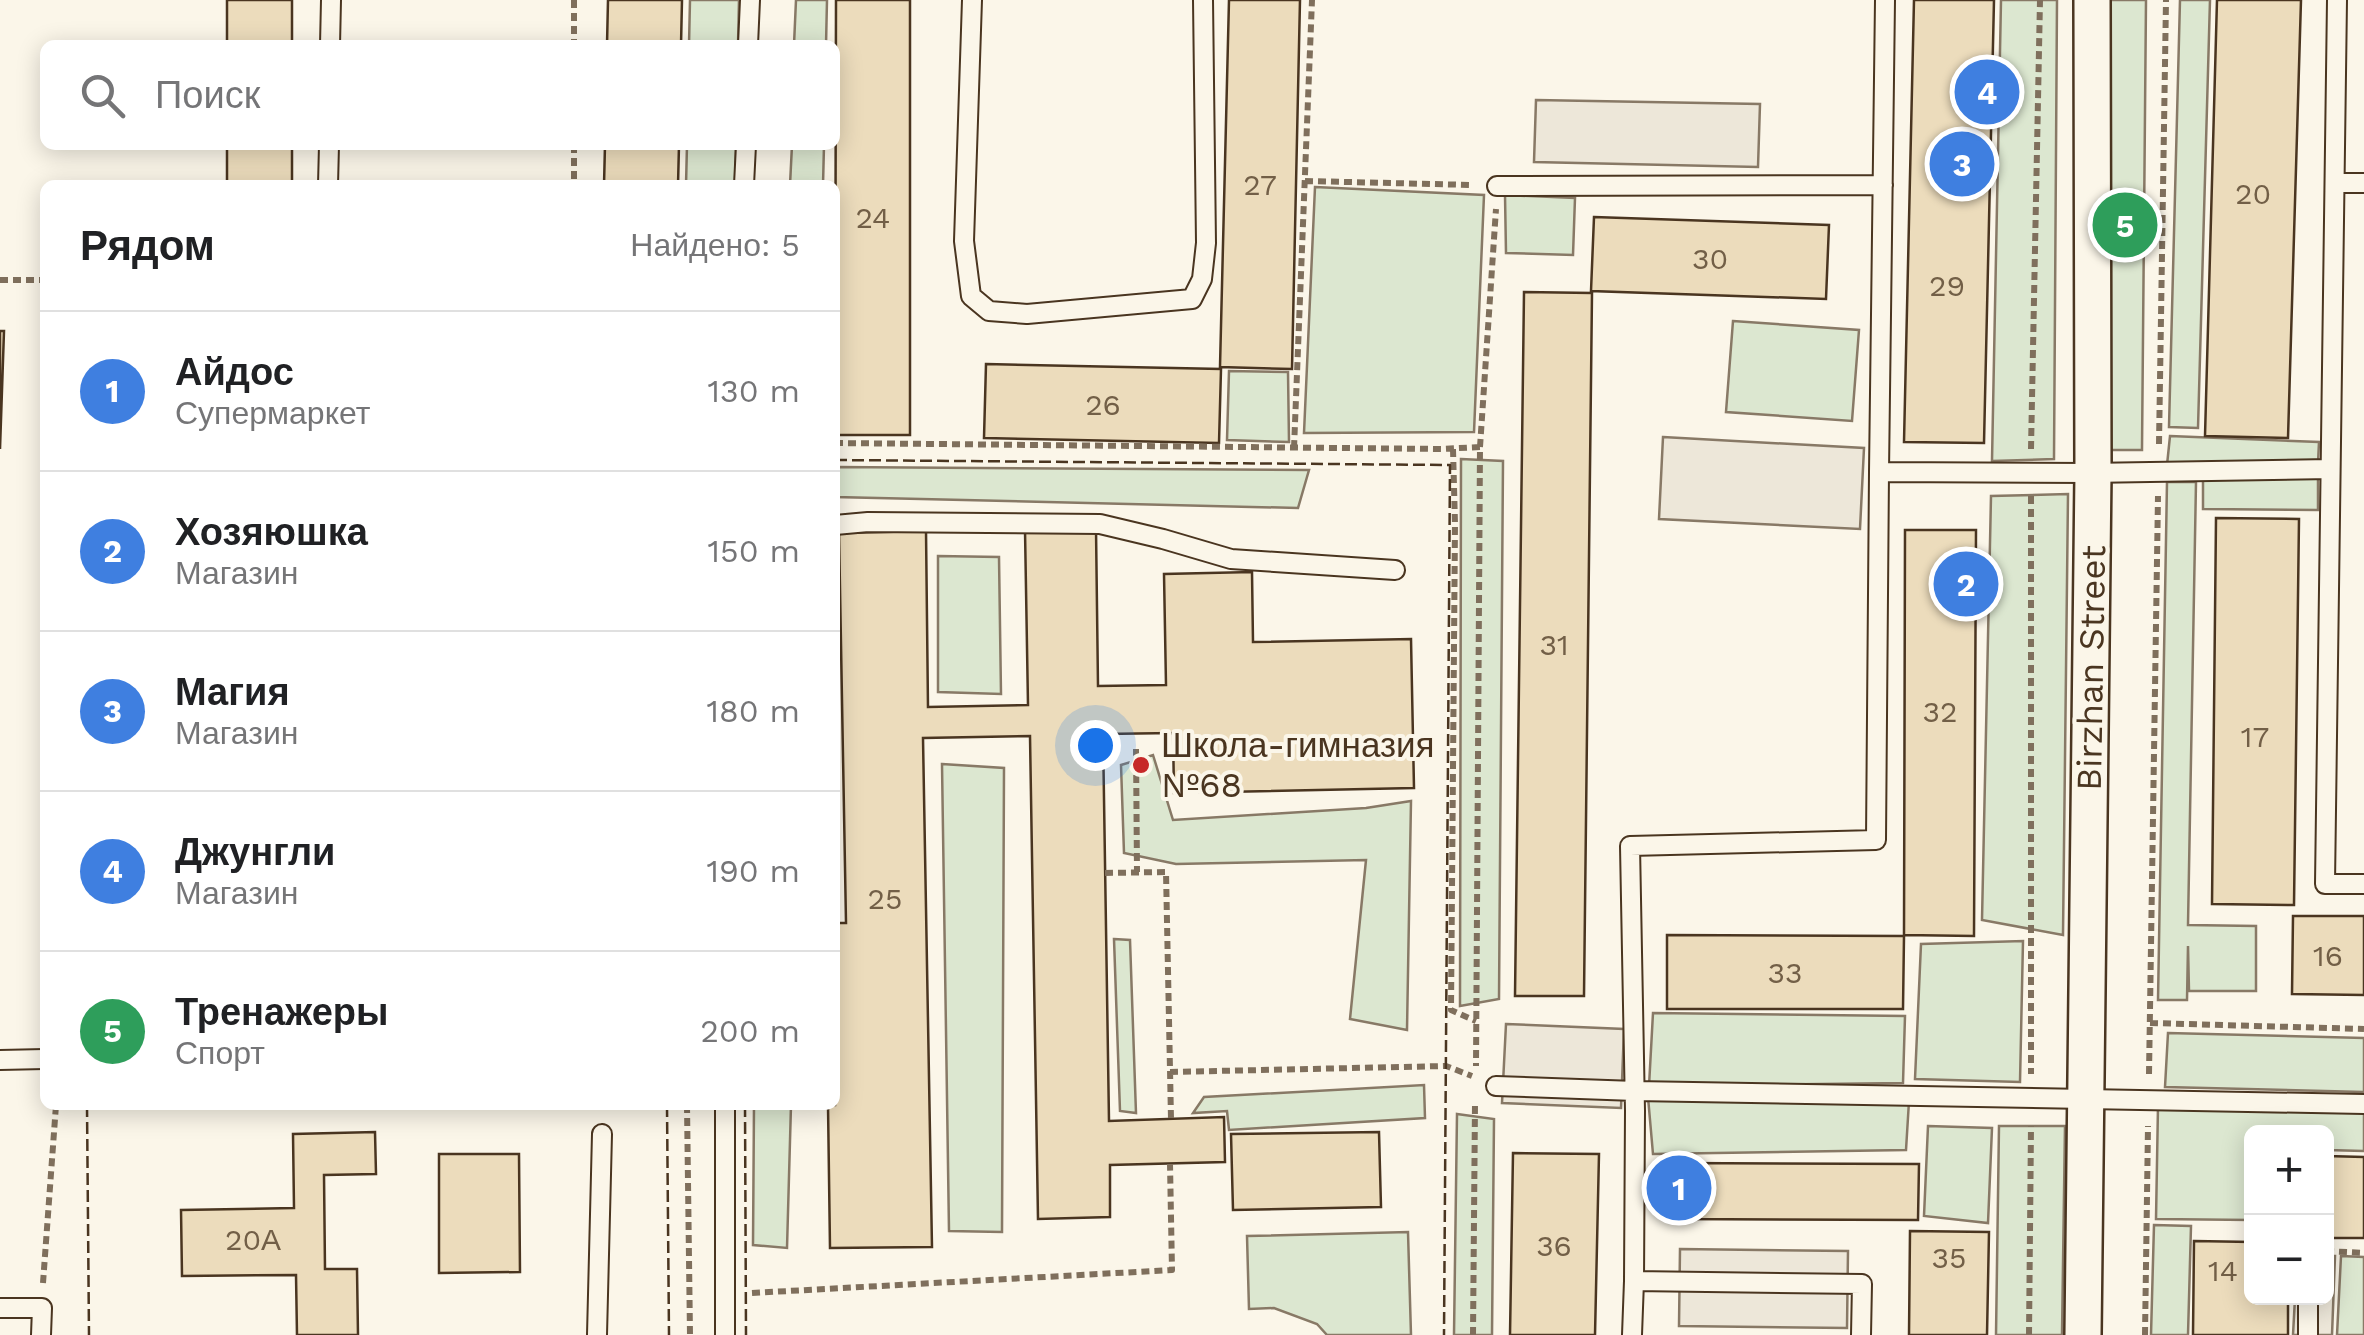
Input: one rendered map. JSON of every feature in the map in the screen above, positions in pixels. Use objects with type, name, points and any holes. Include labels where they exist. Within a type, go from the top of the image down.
[{"type":"street","name":"Birzhan Street","points":[[2083,1335],[2093,472],[2092,0]]},
{"type":"lane","points":[[330,40],[331,0]]},
{"type":"lane","points":[[748,40],[750,0]]},
{"type":"lane","points":[[972,0],[964,241],[967,276],[971,296],[989,311],[1027,314],[1192,299],[1202,279],[1206,243],[1204,0]]},
{"type":"lane","points":[[1632,1335],[1635,1091],[1630,846],[1876,840],[1885,0]]},
{"type":"lane","points":[[2337,0],[2325,884],[2364,884]]},
{"type":"lane","points":[[328,150],[328,180]]},
{"type":"lane","points":[[744,180],[746,150]]},
{"type":"lane","points":[[2334,182],[2364,183]]},
{"type":"lane","points":[[1497,186],[1882,185]]},
{"type":"lane","points":[[1879,472],[2330,469]]},
{"type":"lane","points":[[840,525],[1100,524],[1231,560],[1395,570]]},
{"type":"lane","points":[[0,1060],[40,1059]]},
{"type":"lane","points":[[1496,1086],[2364,1104]]},
{"type":"lane","points":[[725,1110],[725,1335]]},
{"type":"lane","points":[[598,1335],[602,1134]]},
{"type":"lane","points":[[1634,1281],[1862,1284],[1861,1335]]},
{"type":"lane","points":[[2308,1305],[2308,1335]]},
{"type":"lane","points":[[0,1308],[42,1308],[42,1335]]},
{"type":"path","points":[[574,0],[574,40]]},
{"type":"path","points":[[1294,448],[1312,0]]},
{"type":"path","points":[[2029,1335],[2031,473],[2040,0]]},
{"type":"path","points":[[2145,1335],[2166,0]]},
{"type":"path","points":[[574,150],[574,180]]},
{"type":"path","points":[[1304,181],[1497,186],[1480,447],[1473,1335]]},
{"type":"path","points":[[0,280],[40,280]]},
{"type":"path","points":[[840,442],[1480,447]]},
{"type":"path","points":[[1453,449],[1451,1010],[1476,1022]]},
{"type":"path","points":[[1136,749],[1137,872]]},
{"type":"path","points":[[1105,873],[1166,872],[1171,1118]]},
{"type":"path","points":[[2150,1023],[2364,1029]]},
{"type":"path","points":[[1170,1072],[1446,1066],[1496,1086]]},
{"type":"path","points":[[42,1308],[56,1110]]},
{"type":"path","points":[[687,1110],[690,1335]]},
{"type":"path","points":[[726,1294],[1172,1270],[1170,1164]]},
{"type":"path","points":[[2334,1251],[2364,1252]]},
{"type":"green space","points":[[690,0],[739,0],[738,40],[689,40]]},
{"type":"green space","points":[[796,0],[827,0],[826,40],[794,40]]},
{"type":"green space","points":[[2001,0],[2057,0],[2054,459],[1992,461]]},
{"type":"green space","points":[[2108,0],[2146,0],[2142,450],[2104,450]]},
{"type":"green space","points":[[2180,0],[2210,0],[2198,428],[2169,427]]},
{"type":"green space","points":[[687,150],[736,150],[735,180],[686,180]]},
{"type":"green space","points":[[792,150],[824,150],[823,180],[790,180]]},
{"type":"green space","points":[[1315,187],[1484,195],[1474,432],[1304,433]]},
{"type":"green space","points":[[1505,195],[1575,198],[1573,255],[1506,253]]},
{"type":"green space","points":[[1733,321],[1859,330],[1852,421],[1726,412]]},
{"type":"green space","points":[[1229,371],[1288,372],[1289,442],[1227,440]]},
{"type":"green space","points":[[2170,436],[2319,442],[2318,463],[2167,465]]},
{"type":"green space","points":[[1461,459],[1503,461],[1499,999],[1460,1006]]},
{"type":"green space","points":[[840,467],[1309,470],[1298,508],[840,497]]},
{"type":"green space","points":[[2203,475],[2318,476],[2318,510],[2203,509]]},
{"type":"green space","points":[[2167,482],[2196,482],[2188,925],[2256,926],[2256,991],[2189,991],[2188,946],[2187,1000],[2158,1000]]},
{"type":"green space","points":[[2068,494],[2063,935],[1982,920],[1991,496]]},
{"type":"green space","points":[[938,556],[999,557],[1001,694],[938,692]]},
{"type":"green space","points":[[1153,755],[1173,820],[1366,808],[1411,801],[1407,1030],[1350,1019],[1366,860],[1176,864],[1124,853],[1121,765]]},
{"type":"green space","points":[[942,764],[1004,768],[1002,1232],[949,1231]]},
{"type":"green space","points":[[1114,939],[1130,940],[1136,1113],[1120,1111]]},
{"type":"green space","points":[[2023,941],[2020,1082],[1915,1079],[1921,944]]},
{"type":"green space","points":[[1653,1013],[1905,1016],[1903,1083],[1649,1086]]},
{"type":"green space","points":[[2168,1033],[2364,1038],[2364,1092],[2165,1087]]},
{"type":"green space","points":[[1424,1085],[1425,1118],[1229,1130],[1227,1111],[1193,1113],[1204,1097]]},
{"type":"green space","points":[[1648,1097],[1909,1101],[1906,1150],[1653,1154]]},
{"type":"green space","points":[[2158,1106],[2364,1109],[2364,1151],[2334,1150],[2334,1125],[2244,1125],[2244,1220],[2156,1219]]},
{"type":"green space","points":[[754,1110],[791,1110],[787,1248],[753,1245]]},
{"type":"green space","points":[[1457,1114],[1494,1119],[1492,1335],[1454,1335]]},
{"type":"green space","points":[[1928,1126],[1992,1128],[1988,1223],[1924,1216]]},
{"type":"green space","points":[[1999,1126],[2065,1126],[2062,1335],[1996,1335]]},
{"type":"green space","points":[[2154,1225],[2191,1226],[2188,1335],[2151,1335]]},
{"type":"green space","points":[[1408,1232],[1411,1335],[1327,1335],[1317,1324],[1274,1308],[1249,1309],[1247,1236]]},
{"type":"green space","points":[[2341,1256],[2364,1257],[2364,1335],[2337,1335]]},
{"type":"shaded area","points":[[1536,100],[1760,104],[1758,167],[1534,162]]},
{"type":"shaded area","points":[[1663,437],[1864,448],[1860,529],[1659,519]]},
{"type":"shaded area","points":[[1506,1024],[1624,1029],[1621,1108],[1502,1103]]},
{"type":"shaded area","points":[[1680,1249],[1848,1251],[1847,1328],[1679,1326]]},
{"type":"shaded area","points":[[2295,1305],[2333,1305],[2332,1335],[2293,1335]]},
{"type":"building","points":[[227,0],[292,0],[292,40],[227,40]]},
{"type":"building","points":[[608,0],[682,0],[681,40],[607,40]]},
{"type":"building","points":[[836,0],[910,0],[910,435],[840,435],[840,180],[836,180],[836,150],[840,150],[840,40],[836,40]]},
{"type":"building","points":[[1229,0],[1300,0],[1292,369],[1220,367]]},
{"type":"building","points":[[1914,0],[1994,0],[1984,443],[1904,442]]},
{"type":"building","points":[[2217,0],[2301,0],[2288,438],[2205,436]]},
{"type":"building","points":[[227,150],[292,150],[292,180],[227,180]]},
{"type":"building","points":[[605,150],[679,150],[678,180],[604,180]]},
{"type":"building","points":[[1594,217],[1829,225],[1826,299],[1591,291]]},
{"type":"building","points":[[1524,292],[1592,293],[1584,996],[1515,996]]},
{"type":"building","points":[[0,331],[4,331],[0,449]]},
{"type":"building","points":[[986,364],[1221,369],[1219,443],[984,438]]},
{"type":"building","points":[[2216,518],[2299,519],[2294,905],[2212,904]]},
{"type":"building","name":"Школа-гимназия №68","points":[[1096,529],[1098,686],[1166,685],[1164,574],[1252,572],[1253,642],[1411,639],[1414,788],[1174,793],[1173,733],[1103,734],[1109,1121],[1224,1117],[1225,1162],[1110,1165],[1110,1217],[1038,1219],[1030,736],[923,738],[932,1247],[830,1248],[828,1110],[840,1110],[840,923],[846,923],[840,533],[926,531],[928,707],[1028,705],[1025,530]]},
{"type":"building","points":[[1905,530],[1976,530],[1974,936],[1904,935]]},
{"type":"building","points":[[2293,916],[2364,916],[2364,995],[2292,994]]},
{"type":"building","points":[[1667,935],[1904,936],[1903,1009],[1667,1009]]},
{"type":"building","points":[[375,1132],[376,1174],[324,1175],[325,1269],[357,1269],[358,1335],[297,1335],[296,1275],[182,1276],[181,1210],[294,1208],[293,1134]]},
{"type":"building","points":[[1379,1132],[1381,1207],[1233,1210],[1231,1134]]},
{"type":"building","points":[[1513,1153],[1599,1154],[1595,1335],[1510,1335]]},
{"type":"building","points":[[439,1154],[519,1154],[520,1272],[439,1273]]},
{"type":"building","points":[[2334,1156],[2364,1157],[2364,1238],[2334,1238]]},
{"type":"building","points":[[1674,1163],[1919,1164],[1918,1220],[1673,1219]]},
{"type":"building","points":[[1910,1231],[1989,1232],[1987,1335],[1909,1335]]},
{"type":"building","points":[[2194,1241],[2244,1242],[2244,1305],[2288,1305],[2288,1335],[2193,1335]]},
{"type":"fence","points":[[840,460],[1450,465],[1444,1335]]},
{"type":"fence","points":[[87,1110],[89,1335]]},
{"type":"fence","points":[[667,1110],[669,1335]]},
{"type":"fence","points":[[745,1110],[746,1335]]},
{"type":"place","name":"Джунгли","points":[[1987,92]]},
{"type":"place","name":"Магия","points":[[1962,164]]},
{"type":"place","name":"Тренажеры","points":[[2125,225]]},
{"type":"place","name":"Хозяюшка","points":[[1966,584]]},
{"type":"place","name":"Школа-гимназия №68","points":[[1141,765]]},
{"type":"place","name":"Айдос","points":[[1679,1188]]}]
